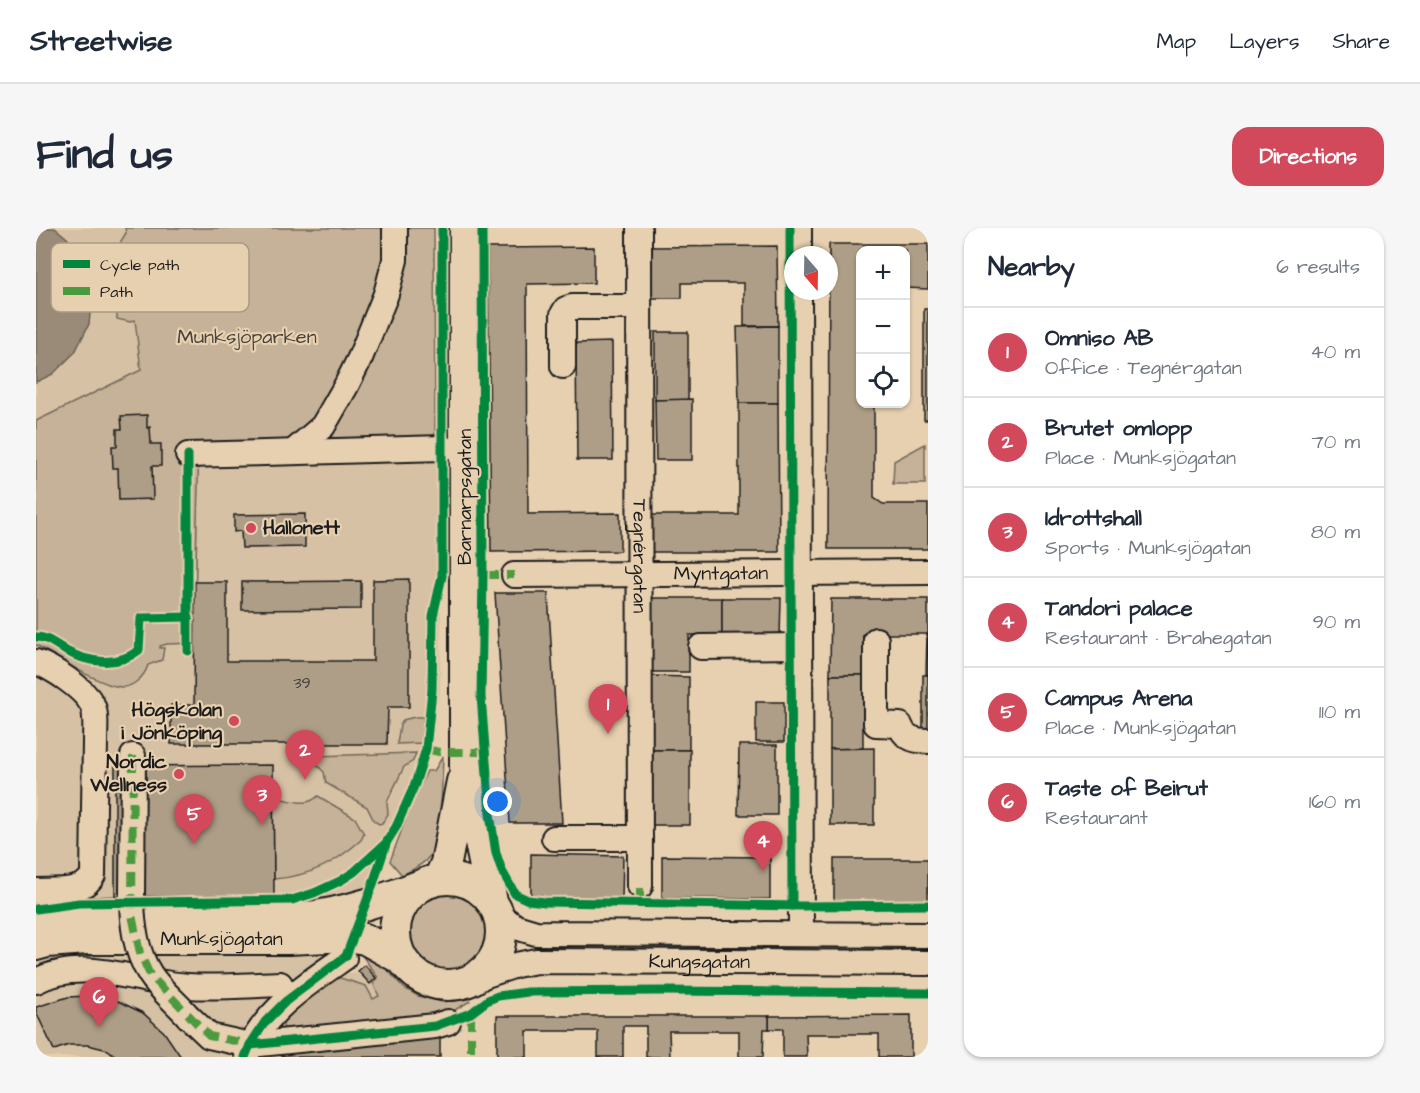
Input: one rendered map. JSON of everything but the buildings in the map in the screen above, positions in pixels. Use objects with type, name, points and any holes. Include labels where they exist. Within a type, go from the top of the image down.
[{"type":"main road","name":"Barnarpsgatan","points":[[434,881],[446,863],[465,767],[465,228]]},
{"type":"main road","name":"Barnarpsgatan","points":[[465,767],[496,908]]},
{"type":"main road","points":[[455,879],[469,883],[482,891],[496,908],[501,929],[500,944],[495,958],[486,970],[474,979],[459,985],[442,986],[426,981],[412,972],[401,959],[394,929],[405,900],[416,889],[434,881],[455,879]]},
{"type":"main road","name":"Munksjögatan","points":[[36,921],[69,916],[123,913],[300,918],[340,912],[434,881]]},
{"type":"main road","name":"Munksjögatan","points":[[36,945],[87,939],[288,939],[348,936],[365,939],[401,959]]},
{"type":"street","points":[[293,452],[322,426],[360,358],[386,294],[395,260],[395,228]]},
{"type":"street","name":"Tegnérgatan","points":[[639,228],[640,886]]},
{"type":"street","points":[[799,228],[799,246]]},
{"type":"street","points":[[799,300],[801,934]]},
{"type":"street","points":[[563,366],[562,314],[566,309],[572,307],[639,307]]},
{"type":"street","points":[[188,455],[443,448]]},
{"type":"street","name":"Myntgatan","points":[[514,575],[928,572]]},
{"type":"street","points":[[876,640],[876,724],[900,725],[903,734],[909,738],[928,741]]},
{"type":"street","points":[[701,647],[800,646]]},
{"type":"street","points":[[36,662],[75,685],[92,704],[96,741],[93,875],[84,886],[69,890],[36,891]]},
{"type":"street","points":[[133,756],[132,915],[140,953],[150,975],[209,1036],[248,1051],[435,1026],[448,1022]]},
{"type":"street","points":[[554,838],[640,838]]},
{"type":"street","name":"Kungsgatan","points":[[496,908],[516,927],[536,933],[928,934]]},
{"type":"street","points":[[248,1051],[265,1022],[286,1001],[344,958]]},
{"type":"street","name":"Kungsgatan","points":[[474,979],[516,964],[536,962],[928,963]]},
{"type":"street","points":[[36,981],[50,974],[78,971],[121,974],[134,979],[188,986],[280,984]]},
{"type":"shaded area","points":[[36,228],[125,228],[127,243],[51,243],[51,312],[134,312],[141,371],[36,421]]},
{"type":"shaded area","points":[[36,228],[55,228],[70,243],[51,243],[51,312],[90,312],[89,324],[75,352],[53,374],[36,382]]},
{"type":"shaded area","name":"Högskolan i Jönköping","points":[[36,436],[443,448],[440,692],[415,784],[396,827],[386,843],[343,972],[367,975],[398,997],[440,1034],[440,1057],[36,1057]]},
{"type":"green space","name":"Munksjöparken","points":[[125,228],[434,228],[435,442],[199,445],[194,643],[160,646],[164,648],[162,660],[148,665],[141,677],[130,686],[121,687],[102,682],[36,645],[36,421],[141,370],[135,320],[130,322],[117,319],[117,312],[249,312],[249,243],[121,243],[126,233]]},
{"type":"green space","points":[[925,444],[925,484],[893,484],[894,461]]},
{"type":"green space","points":[[423,717],[422,743],[397,744],[403,720]]},
{"type":"green space","points":[[416,753],[413,761],[404,767],[387,802],[388,814],[379,824],[374,821],[367,807],[326,783],[324,772],[314,762],[314,756]]},
{"type":"green space","points":[[443,756],[440,836],[430,856],[416,868],[402,875],[390,861],[427,771],[434,771]]},
{"type":"green space","points":[[318,796],[355,818],[364,834],[361,840],[341,856],[310,872],[274,879],[273,798],[308,802]]},
{"type":"green space","points":[[439,889],[455,889],[478,901],[487,915],[490,932],[487,949],[478,963],[455,975],[439,975],[423,968],[411,956],[404,940],[404,924],[411,908],[423,896]]},
{"type":"green space","points":[[359,951],[379,961],[404,988],[418,996],[442,1002],[468,999],[470,1001],[445,1016],[284,1037],[283,1021],[286,1015],[337,977],[366,986],[373,999],[379,996],[373,983],[378,978]]},
{"type":"marked path","points":[[483,575],[514,575]]},
{"type":"marked path","points":[[426,749],[439,752],[486,752]]},
{"type":"marked path","points":[[133,756],[132,915],[140,953],[150,975],[209,1036],[255,1045]]},
{"type":"marked path","points":[[640,886],[640,903]]},
{"type":"marked path","points":[[471,1013],[471,1057]]},
{"type":"cycle path","points":[[36,909],[79,903],[292,900],[314,893],[354,872],[386,843],[396,827],[415,784],[426,749],[432,690],[433,616],[442,576],[442,228]]},
{"type":"cycle path","points":[[482,228],[481,696],[490,814],[496,853],[502,871],[515,894],[528,900],[545,902],[801,906],[928,905]]},
{"type":"cycle path","points":[[790,228],[792,906]]},
{"type":"cycle path","points":[[188,455],[188,651]]},
{"type":"cycle path","points":[[36,637],[48,640],[84,658],[113,661],[139,650],[141,618],[189,617]]},
{"type":"cycle path","points":[[245,1057],[265,1022],[286,1001],[346,956],[386,844]]},
{"type":"cycle path","points":[[250,1045],[435,1026],[471,1013],[488,1000],[498,996],[528,992],[928,993]]},
{"type":"place","name":"Hallonett","points":[[251,528]]},
{"type":"place","name":"Högskolan i Jönköping","points":[[234,721]]},
{"type":"place","name":"Omniso AB","points":[[608,734]]},
{"type":"place","name":"Nordic Wellness","points":[[179,774]]},
{"type":"place","name":"Brutet omlopp","points":[[305,780]]},
{"type":"place","name":"Idrottshall","points":[[262,825]]},
{"type":"place","name":"Campus Arena","points":[[194,844]]},
{"type":"place","name":"Tandori palace","points":[[763,871]]},
{"type":"place","name":"Taste of Beirut","points":[[99,1027]]}]
